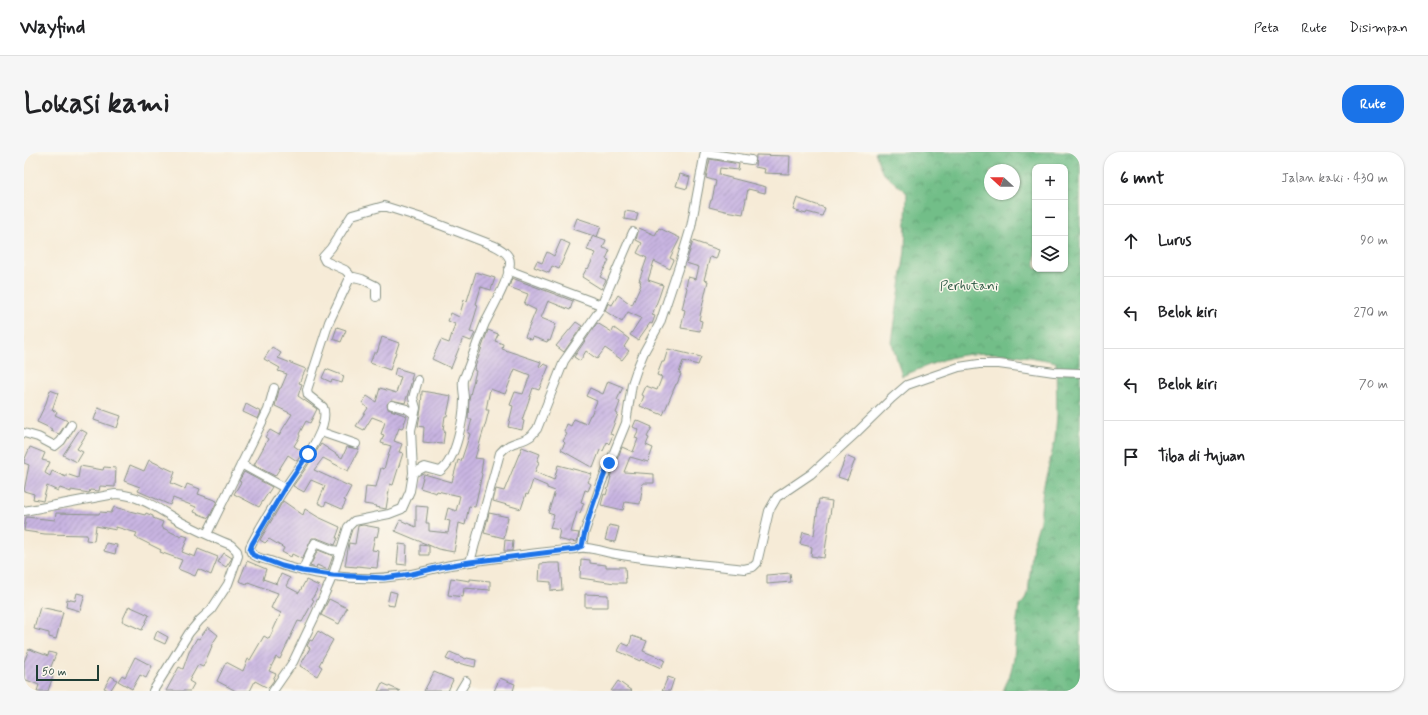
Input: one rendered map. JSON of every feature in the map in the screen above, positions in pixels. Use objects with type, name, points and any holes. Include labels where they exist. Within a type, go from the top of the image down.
[{"type":"street","points":[[582,546],[584,534],[599,490],[626,423],[632,384],[637,369],[644,352],[660,323],[691,228],[705,152],[751,160]]},
{"type":"street","points":[[413,473],[425,467],[440,471],[445,468],[449,460],[458,440],[462,422],[464,397],[462,380],[485,324],[500,296],[510,266],[509,258],[505,252],[495,246],[422,218],[384,206],[352,215],[331,248],[323,257],[325,261],[345,270],[349,274],[349,280],[329,322],[307,390],[308,395],[323,407],[325,415],[320,432],[303,462],[260,529],[250,550],[253,555],[282,566],[302,571],[333,575],[357,577],[397,577],[440,567],[575,549],[582,546],[615,554],[655,559],[744,569],[753,567],[757,562],[769,511],[777,497],[811,474],[907,385],[959,367],[979,364],[999,364],[1054,372],[1080,372]]},
{"type":"street","points":[[470,562],[500,452],[513,442],[531,436],[537,428],[564,361],[599,311],[633,232]]},
{"type":"street","points":[[508,270],[601,305]]},
{"type":"street","points":[[349,280],[354,277],[376,286],[376,297]]},
{"type":"street","points":[[273,691],[293,662],[333,575],[348,527],[352,522],[358,520],[389,514],[402,509],[410,491],[413,473],[411,430],[416,408],[413,398],[418,380]]},
{"type":"street","points":[[207,534],[268,410],[274,388]]},
{"type":"street","points":[[392,405],[407,409],[414,414]]},
{"type":"street","points":[[24,433],[38,437],[55,446],[61,441],[71,425]]},
{"type":"street","points":[[320,432],[356,444]]},
{"type":"street","points":[[241,464],[285,488]]},
{"type":"street","points":[[24,511],[115,494],[125,494],[151,503],[182,523],[231,545],[237,551],[238,556],[236,564],[228,584],[211,610],[189,633],[154,691]]},
{"type":"street","points":[[302,571],[316,543],[340,552]]},
{"type":"street","points":[[460,691],[466,681]]},
{"type":"green space","name":"Perhutani","points":[[875,152],[1080,152],[1080,691],[1003,691],[1010,675],[1014,659],[1019,607],[1025,601],[1028,594],[1033,544],[1040,521],[1043,489],[1055,440],[1057,415],[1056,362],[1006,354],[969,354],[943,360],[902,376],[892,343],[905,251],[907,193],[882,172]]},
{"type":"building","points":[[756,155],[790,156],[789,174],[764,173],[765,169],[755,167]]},
{"type":"building","points":[[710,159],[739,164],[738,170],[720,168],[719,175],[766,187],[765,193],[748,189],[743,214],[709,207],[716,181],[706,178]]},
{"type":"building","points":[[680,174],[690,177],[687,189],[676,186]]},
{"type":"building","points":[[797,198],[825,208],[822,216],[807,212],[806,214],[793,210]]},
{"type":"building","points":[[625,211],[638,213],[636,221],[624,219]]},
{"type":"building","points":[[577,218],[601,226],[597,237],[573,229]]},
{"type":"building","points":[[639,228],[655,235],[659,228],[680,238],[670,258],[674,260],[670,269],[654,261],[648,280],[663,285],[652,315],[655,316],[652,324],[650,323],[638,340],[630,335],[641,318],[628,312],[622,322],[605,311],[608,303],[612,305],[618,295],[632,305],[641,285],[641,281],[639,281],[647,258],[637,253],[642,243],[636,240]]},
{"type":"building","points":[[593,235],[606,240],[603,248],[610,250],[606,259],[609,260],[600,277],[606,280],[601,289],[582,277],[596,253],[587,250]]},
{"type":"building","points":[[561,240],[570,244],[559,269],[552,266],[549,273],[534,267],[537,261],[542,263],[547,252],[554,256]]},
{"type":"building","points":[[693,241],[719,250],[716,259],[710,257],[704,280],[708,281],[699,320],[702,321],[700,331],[681,328],[685,310],[682,309],[688,277],[696,279],[699,267],[686,263]]},
{"type":"building","points":[[476,272],[495,278],[491,290],[481,287],[476,304],[478,305],[470,332],[475,333],[471,341],[463,338],[451,368],[432,359],[441,340],[449,343],[455,324],[448,321],[451,313],[459,317],[464,300],[467,301]]},
{"type":"building","points":[[512,278],[573,301],[570,310],[548,301],[541,318],[556,324],[550,341],[548,340],[547,342],[533,337],[532,340],[525,337],[536,310],[524,304],[528,294],[509,287]]},
{"type":"building","points":[[576,322],[582,326],[564,352],[556,346]]},
{"type":"building","points":[[597,323],[612,332],[614,328],[629,339],[624,347],[629,351],[622,360],[605,348],[597,359],[586,351],[580,361],[574,357]]},
{"type":"building","points":[[337,327],[346,330],[341,342],[333,339]]},
{"type":"building","points":[[488,330],[498,334],[495,341],[503,344],[502,349],[541,362],[539,366],[541,367],[544,364],[549,366],[539,390],[533,388],[522,420],[524,421],[522,430],[508,427],[513,406],[510,405],[515,392],[523,394],[530,375],[515,369],[505,394],[490,389],[486,410],[489,410],[475,458],[483,459],[482,474],[475,507],[469,506],[465,525],[459,523],[454,552],[438,549],[395,531],[400,520],[416,527],[416,506],[428,507],[426,523],[429,523],[429,531],[448,533],[450,521],[445,520],[448,508],[456,511],[460,496],[437,491],[436,493],[420,488],[424,474],[452,482],[458,460],[461,461],[470,434],[468,433],[472,419],[468,419],[469,399],[476,371],[474,370]]},
{"type":"building","points":[[382,337],[399,343],[390,370],[370,363],[374,353],[377,353]]},
{"type":"building","points":[[272,347],[281,353],[278,358],[306,369],[299,383],[302,384],[298,396],[317,409],[310,423],[306,421],[294,446],[303,452],[297,461],[288,455],[275,476],[254,465],[268,439],[265,437],[270,430],[279,435],[292,414],[275,406],[279,390],[287,374],[278,371],[280,368],[264,359]]},
{"type":"building","points":[[668,349],[701,357],[698,365],[683,361],[679,373],[681,374],[663,415],[640,406],[644,396],[642,395],[646,386],[657,390],[662,377],[657,375],[662,362],[664,362]]},
{"type":"building","points":[[396,368],[413,373],[405,403],[391,400],[387,404],[388,409],[407,416],[402,429],[399,428],[394,441],[402,444],[399,452],[403,453],[393,485],[390,484],[386,509],[364,504],[366,486],[376,487],[381,468],[384,469],[391,446],[381,443],[384,435],[381,434],[385,422],[372,417],[364,430],[356,426],[368,408],[362,403],[367,396],[376,402],[380,388],[396,393],[401,377],[394,375]]},
{"type":"building","points":[[326,369],[344,376],[342,383],[332,380],[331,382],[322,378]]},
{"type":"building","points":[[608,381],[623,387],[617,400],[620,402],[616,413],[618,414],[610,434],[613,435],[609,444],[607,442],[603,451],[600,450],[593,468],[561,450],[565,443],[563,441],[567,434],[564,432],[567,424],[571,426],[574,419],[586,424],[597,401],[586,396],[590,388],[603,394]]},
{"type":"building","points":[[50,390],[58,393],[52,410],[57,412],[55,415],[68,421],[59,434],[37,422]]},
{"type":"building","points":[[422,391],[451,396],[447,416],[445,416],[443,444],[423,442],[424,427],[418,426]]},
{"type":"building","points":[[246,404],[261,412],[258,419],[243,412]]},
{"type":"building","points":[[98,408],[121,416],[117,428],[94,420]]},
{"type":"building","points":[[636,420],[652,427],[647,437],[649,438],[646,445],[653,448],[648,462],[630,457],[624,472],[654,474],[654,483],[643,483],[640,504],[625,502],[623,510],[601,505],[604,494],[606,495],[610,477],[622,447],[633,452],[638,439],[635,438],[639,430],[633,427]]},
{"type":"building","points":[[80,429],[87,433],[77,449],[83,452],[77,462],[63,455]]},
{"type":"building","points":[[321,444],[342,458],[347,447],[359,449],[348,471],[323,458],[314,470],[351,487],[344,500],[346,501],[342,509],[326,502],[324,506],[318,503],[325,486],[311,480],[304,492],[293,486]]},
{"type":"building","points":[[30,447],[45,453],[42,460],[50,462],[45,473],[50,476],[52,471],[66,477],[66,474],[78,478],[80,466],[103,470],[104,467],[116,468],[115,487],[100,486],[99,491],[90,490],[89,493],[71,490],[71,492],[60,488],[58,491],[47,486],[43,501],[33,499],[34,494],[24,491],[29,465],[24,463],[24,461]]},
{"type":"building","points":[[522,447],[540,454],[535,472],[554,480],[558,465],[592,474],[588,482],[591,484],[588,491],[585,490],[581,502],[584,503],[580,513],[577,512],[571,532],[579,533],[577,542],[558,539],[560,530],[550,528],[554,515],[548,513],[555,491],[547,488],[547,486],[533,480],[521,509],[493,501],[496,489],[504,491]]},
{"type":"building","points":[[846,456],[855,460],[847,480],[838,477]]},
{"type":"building","points":[[149,460],[175,472],[171,483],[185,489],[187,484],[200,489],[198,494],[217,501],[209,518],[194,512],[196,507],[173,498],[170,505],[138,491],[140,487],[124,481],[130,465],[144,471]]},
{"type":"building","points":[[244,472],[272,487],[259,507],[234,494],[241,482],[239,481]]},
{"type":"building","points":[[819,499],[832,501],[824,558],[811,556],[812,547],[800,544],[803,532],[814,535]]},
{"type":"building","points":[[283,501],[303,515],[305,509],[340,527],[335,545],[317,538],[312,538],[302,559],[292,554],[291,557],[282,552],[284,548],[269,539],[265,543],[260,540]]},
{"type":"building","points":[[114,507],[145,515],[146,513],[163,522],[161,527],[181,537],[182,535],[188,537],[182,552],[195,557],[198,549],[218,557],[211,575],[198,569],[195,576],[178,569],[182,560],[160,552],[161,550],[135,537],[137,533],[116,527],[116,530],[96,526],[94,541],[86,540],[87,535],[45,534],[24,531],[26,517],[55,520],[56,513],[111,513]]},
{"type":"building","points":[[489,513],[508,517],[504,538],[484,533]]},
{"type":"building","points":[[363,525],[379,528],[377,537],[375,536],[372,550],[379,551],[377,568],[345,566],[349,543],[355,544],[358,526]]},
{"type":"building","points":[[609,525],[619,527],[615,542],[605,540]]},
{"type":"building","points":[[505,540],[513,541],[512,551],[504,551]]},
{"type":"building","points":[[106,543],[117,545],[115,554],[104,551]]},
{"type":"building","points":[[399,544],[407,545],[406,565],[397,564]]},
{"type":"building","points":[[420,545],[429,546],[429,555],[420,555]]},
{"type":"building","points":[[318,550],[333,556],[328,570],[317,565],[316,568],[310,566]]},
{"type":"building","points":[[224,553],[232,558],[226,567],[218,562]]},
{"type":"building","points":[[581,559],[590,560],[590,563],[606,565],[606,567],[625,567],[626,583],[580,578]]},
{"type":"building","points":[[247,561],[266,569],[263,579],[277,584],[281,574],[290,578],[286,586],[299,593],[306,580],[319,586],[312,599],[314,600],[302,622],[298,621],[280,659],[276,657],[269,671],[276,674],[273,679],[274,680],[268,688],[255,681],[250,691],[236,691],[217,681],[226,662],[243,671],[248,659],[250,660],[264,636],[269,639],[281,613],[271,608],[278,593],[248,582],[247,584],[239,581]]},
{"type":"building","points":[[560,563],[562,590],[551,591],[551,582],[539,581],[540,564]]},
{"type":"building","points":[[790,573],[791,582],[767,584],[767,575]]},
{"type":"building","points":[[451,578],[470,581],[470,579],[490,581],[490,590],[464,588],[463,597],[448,595]]},
{"type":"building","points":[[390,591],[397,593],[394,606],[387,605]]},
{"type":"building","points":[[77,593],[85,595],[80,611],[66,607],[67,599],[75,601]]},
{"type":"building","points":[[585,594],[608,595],[608,607],[585,607]]},
{"type":"building","points":[[329,599],[347,608],[339,624],[321,615]]},
{"type":"building","points":[[129,606],[149,615],[142,630],[122,621]]},
{"type":"building","points":[[40,607],[63,612],[56,639],[49,637],[49,633],[34,629]]},
{"type":"building","points":[[208,627],[218,635],[211,646],[203,667],[198,665],[189,681],[194,684],[190,691],[166,691],[179,667],[183,669],[189,652],[197,638],[199,639]]},
{"type":"building","points":[[157,631],[168,637],[165,644],[154,639]]},
{"type":"building","points":[[318,631],[333,640],[319,665],[322,667],[317,676],[300,666],[310,648],[307,646],[310,640],[312,641]]},
{"type":"building","points":[[632,636],[647,641],[643,651],[665,660],[661,668],[641,659],[640,661],[618,651],[622,643],[629,646]]},
{"type":"building","points":[[29,649],[48,656],[49,652],[56,654],[48,674],[53,676],[48,691],[37,691],[39,685],[24,679],[24,662]]},
{"type":"building","points":[[450,652],[466,659],[476,660],[475,667],[458,664],[446,659]]},
{"type":"building","points":[[135,657],[152,666],[146,678],[140,675],[132,689],[118,681],[122,675],[125,677]]},
{"type":"building","points":[[434,672],[453,680],[448,691],[424,691]]},
{"type":"building","points":[[111,676],[117,680],[110,691],[104,688]]},
{"type":"building","points":[[668,677],[674,679],[670,691],[662,691]]},
{"type":"building","points":[[500,678],[515,684],[513,691],[494,691]]},
{"type":"building","points":[[618,681],[632,691],[611,691]]},
{"type":"building","points":[[382,683],[400,691],[378,691]]},
{"type":"route","points":[[308,454],[260,529],[250,547],[251,552],[253,555],[282,566],[302,571],[333,575],[384,578],[397,577],[470,562],[575,549],[582,546],[584,534],[594,502],[609,463]]}]
